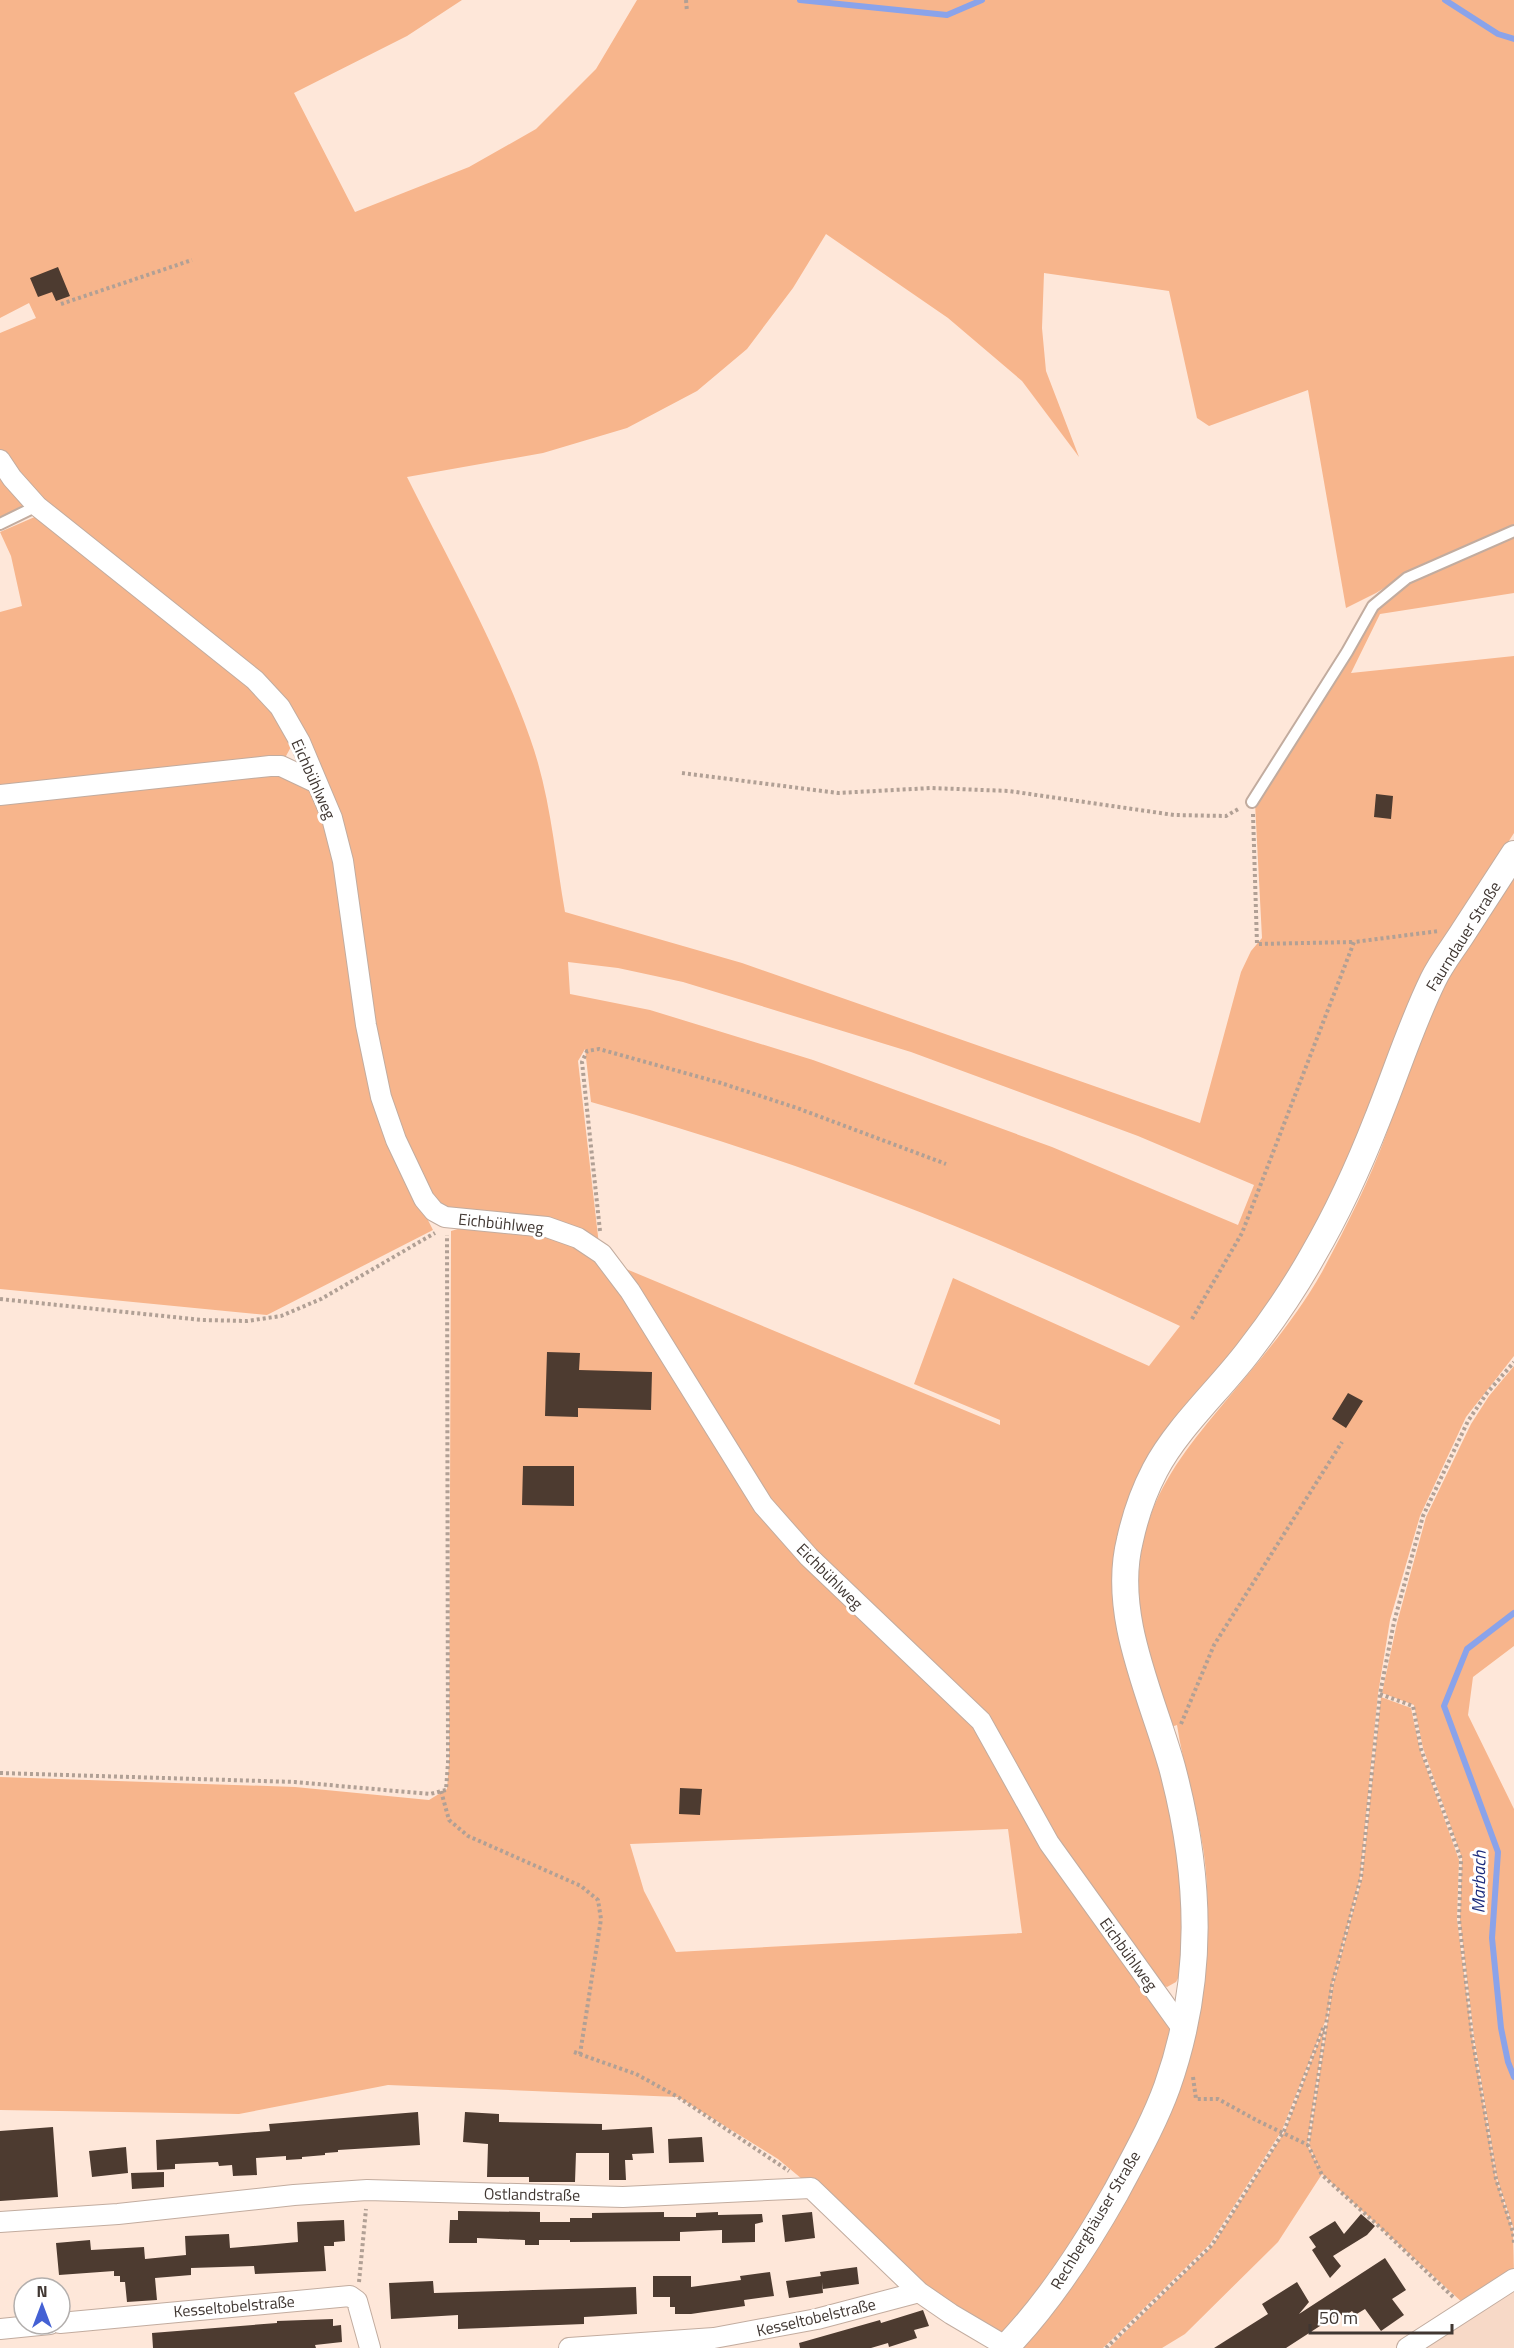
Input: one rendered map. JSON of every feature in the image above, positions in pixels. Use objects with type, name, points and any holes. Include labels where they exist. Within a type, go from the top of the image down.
[{"type":"street","name":"Eichbühlweg","points":[[0,460],[12,478],[37,506],[255,680],[279,707],[300,742],[339,838],[366,1024],[381,1096],[396,1140],[424,1199],[434,1211],[445,1217],[547,1227],[578,1238],[602,1254],[630,1291],[764,1504],[809,1557],[981,1721],[1049,1843],[1184,2031]]},
{"type":"street","points":[[0,795],[270,766],[281,766],[317,783]]},
{"type":"street","name":"Faurndauer Straße","points":[[1168,1755],[1128,1618],[1126,1562],[1142,1501],[1155,1470],[1171,1446],[1248,1353],[1283,1305],[1331,1223],[1377,1121],[1411,1028],[1435,975],[1514,854]]},
{"type":"street","name":"Rechberghäuser Straße","points":[[1006,2347],[1052,2292],[1102,2217],[1142,2144],[1162,2098],[1184,2031],[1191,1997],[1195,1908],[1180,1799],[1168,1755]]},
{"type":"street","points":[[812,2188],[920,2292],[951,2314],[1006,2347]]},
{"type":"street","name":"Ostlandstraße","points":[[0,2222],[118,2214],[294,2195],[367,2190],[623,2197],[812,2188]]},
{"type":"street","points":[[1407,2348],[1514,2279]]},
{"type":"street","name":"Kesseltobelstraße","points":[[569,2348],[714,2338],[816,2319],[920,2292]]},
{"type":"street","name":"Kesseltobelstraße","points":[[72,2322],[350,2296],[357,2301]]},
{"type":"street","points":[[357,2301],[370,2348]]},
{"type":"lane","points":[[0,524],[37,506]]},
{"type":"lane","points":[[1252,802],[1347,652],[1373,606],[1407,579],[1514,531]]},
{"type":"path","points":[[686,0],[687,12]]},
{"type":"path","points":[[61,304],[192,260]]},
{"type":"path","points":[[682,772],[838,793],[931,788],[1009,791],[1174,815],[1226,816],[1252,802],[1257,944],[1354,942],[1466,928]]},
{"type":"path","points":[[1192,1319],[1242,1233],[1354,942]]},
{"type":"path","points":[[602,1254],[582,1062],[587,1052],[598,1049],[722,1083],[797,1108],[946,1164]]},
{"type":"path","points":[[0,1299],[202,1320],[247,1321],[281,1316],[321,1299],[435,1233],[445,1217]]},
{"type":"path","points":[[0,1773],[295,1782],[430,1794],[446,1790],[448,1763],[447,1232],[445,1217]]},
{"type":"path","points":[[1467,2310],[1322,2175],[1308,2145],[1332,1985],[1361,1877],[1380,1694],[1394,1622],[1423,1516],[1468,1421],[1487,1393],[1514,1362]]},
{"type":"path","points":[[1168,1755],[1214,1645],[1342,1442]]},
{"type":"path","points":[[1380,1694],[1413,1706],[1421,1749],[1461,1859],[1459,1919],[1472,2037],[1496,2179],[1513,2232],[1514,2243]]},
{"type":"path","points":[[441,1791],[449,1820],[468,1836],[581,1886],[597,1900],[601,1919],[580,2054]]},
{"type":"path","points":[[1106,2348],[1212,2245],[1284,2131],[1328,2017]]},
{"type":"path","points":[[574,2052],[636,2074],[678,2097],[775,2160],[812,2188]]},
{"type":"path","points":[[1192,2069],[1196,2099],[1218,2099],[1308,2145]]},
{"type":"path","points":[[357,2301],[367,2190]]},
{"type":"shaded area","points":[[0,0],[462,0],[407,36],[294,93],[355,212],[469,167],[536,129],[596,69],[637,0],[1514,0],[1514,527],[1425,563],[1376,593],[1346,608],[1308,390],[1209,426],[1197,418],[1169,291],[1044,273],[1042,328],[1046,371],[1079,457],[1022,381],[948,318],[826,234],[793,288],[747,349],[697,391],[627,428],[543,453],[407,477],[488,639],[530,738],[547,802],[565,912],[742,963],[1200,1123],[1241,972],[1251,951],[1262,938],[1255,803],[1376,610],[1410,583],[1514,538],[1514,593],[1380,614],[1351,673],[1514,656],[1514,833],[1493,866],[1358,1144],[1296,1265],[1124,1528],[1170,1790],[1185,1913],[1183,1969],[1176,1982],[1167,1987],[1158,1983],[1047,1822],[984,1717],[886,1622],[768,1502],[619,1266],[1000,1425],[1000,1420],[914,1384],[953,1278],[1149,1366],[1180,1326],[1039,1262],[914,1210],[807,1170],[700,1134],[591,1102],[585,1049],[578,1061],[599,1245],[450,1210],[439,1204],[429,1193],[386,1094],[359,931],[292,715],[49,506],[17,473],[0,449],[0,333],[36,318],[29,303],[0,318]],"holes":[[[568,962],[618,968],[683,982],[911,1052],[1138,1136],[1254,1185],[1238,1225],[1052,1147],[813,1060],[650,1010],[570,994]]]},
{"type":"shaded area","points":[[0,472],[29,505],[0,519]]},
{"type":"shaded area","points":[[37,516],[270,704],[292,745],[286,756],[281,760],[0,789],[0,612],[22,606],[11,556],[0,532]]},
{"type":"shaded area","points":[[277,773],[305,782],[322,804],[399,1163],[433,1230],[267,1315],[0,1289],[0,801]]},
{"type":"shaded area","points":[[1514,874],[1514,1356],[1466,1417],[1420,1516],[1390,1620],[1378,1694],[1360,1878],[1332,1985],[1327,2017],[1282,2130],[1210,2244],[1103,2348],[1020,2348],[1194,2033],[1203,1988],[1208,1912],[1202,1842],[1177,1725],[1171,1727],[1155,1675],[1139,1600],[1142,1548],[1149,1520],[1163,1488],[1181,1458],[1263,1356],[1322,1272],[1373,1168],[1414,1049],[1433,1002],[1466,946]]},
{"type":"shaded area","points":[[468,1226],[547,1232],[596,1256],[757,1505],[975,1723],[1178,2030],[1161,2082],[1094,2210],[1044,2286],[1003,2335],[954,2309],[922,2282],[813,2178],[802,2179],[778,2159],[678,2097],[388,2085],[239,2114],[0,2110],[0,1777],[295,1787],[429,1800],[447,1789],[449,1763],[451,1231]],"holes":[[[1008,1829],[1022,1933],[676,1952],[644,1891],[630,1844]]]},
{"type":"shaded area","points":[[1514,1366],[1514,1646],[1473,1677],[1468,1715],[1514,1809],[1514,2230],[1497,2178],[1474,2037],[1460,1920],[1462,1858],[1423,1748],[1414,1705],[1382,1693],[1397,1623],[1426,1517],[1471,1424],[1489,1396]]},
{"type":"shaded area","points":[[1381,1697],[1411,1708],[1420,1750],[1459,1860],[1457,1919],[1472,2036],[1496,2179],[1513,2232],[1514,2274],[1464,2304],[1322,2174],[1278,2242],[1185,2334],[1162,2348],[1109,2348],[1213,2245],[1285,2131],[1325,2025],[1307,2145],[1321,2172],[1309,2145],[1333,1985],[1362,1878]]},
{"type":"shaded area","points":[[1514,2288],[1514,2348],[1407,2348]]},
{"type":"building","points":[[58,267],[70,296],[56,301],[52,292],[38,297],[30,278]]},
{"type":"building","points":[[1376,794],[1393,796],[1391,819],[1374,817]]},
{"type":"building","points":[[547,1352],[580,1353],[579,1370],[652,1372],[651,1410],[578,1408],[578,1417],[545,1416]]},
{"type":"building","points":[[1348,1393],[1363,1401],[1346,1428],[1332,1419]]},
{"type":"building","points":[[523,1466],[574,1466],[574,1506],[522,1505]]},
{"type":"building","points":[[680,1788],[702,1789],[700,1815],[679,1814]]},
{"type":"building","points":[[418,2112],[420,2145],[338,2150],[338,2152],[325,2153],[325,2155],[302,2157],[302,2159],[286,2160],[286,2156],[256,2158],[257,2175],[233,2176],[232,2165],[219,2166],[218,2162],[175,2164],[175,2169],[157,2170],[156,2140],[270,2131],[269,2124]]},
{"type":"building","points":[[465,2112],[499,2114],[499,2122],[602,2124],[602,2130],[652,2127],[654,2153],[632,2154],[633,2160],[625,2160],[626,2180],[609,2180],[609,2153],[576,2153],[575,2182],[529,2182],[529,2177],[487,2177],[488,2144],[463,2142]]},
{"type":"building","points":[[53,2127],[58,2197],[0,2201],[0,2131]]},
{"type":"building","points":[[702,2137],[704,2162],[669,2163],[668,2139]]},
{"type":"building","points":[[126,2147],[128,2173],[92,2177],[89,2151]]},
{"type":"building","points":[[164,2172],[164,2187],[132,2189],[131,2173]]},
{"type":"building","points":[[458,2211],[540,2212],[540,2222],[570,2222],[570,2218],[592,2218],[592,2213],[664,2212],[664,2217],[696,2217],[696,2213],[718,2212],[718,2215],[762,2214],[763,2222],[755,2224],[755,2242],[722,2243],[722,2230],[680,2232],[680,2241],[539,2240],[539,2245],[525,2245],[525,2240],[477,2238],[477,2243],[449,2243],[450,2220],[458,2220]]},
{"type":"building","points":[[812,2212],[815,2238],[785,2242],[782,2215]]},
{"type":"building","points":[[1361,2214],[1375,2226],[1367,2235],[1333,2256],[1341,2266],[1330,2278],[1312,2250],[1316,2247],[1309,2237],[1335,2221],[1344,2234]]},
{"type":"building","points":[[344,2220],[345,2241],[334,2242],[334,2246],[324,2246],[326,2271],[255,2274],[254,2266],[191,2268],[191,2275],[155,2278],[157,2300],[127,2302],[125,2282],[120,2282],[120,2276],[114,2276],[114,2271],[59,2275],[56,2243],[90,2240],[91,2250],[144,2247],[145,2259],[186,2255],[185,2236],[229,2234],[230,2248],[298,2242],[297,2222]]},
{"type":"building","points":[[1385,2258],[1406,2290],[1392,2299],[1404,2315],[1381,2331],[1365,2309],[1355,2315],[1352,2311],[1343,2317],[1340,2313],[1286,2348],[1214,2348],[1268,2314],[1262,2304],[1297,2282],[1309,2302],[1299,2314]]},
{"type":"building","points":[[857,2267],[859,2284],[823,2289],[822,2282],[823,2293],[789,2298],[786,2281],[821,2276],[820,2272]]},
{"type":"building","points":[[770,2272],[774,2296],[744,2300],[745,2306],[691,2314],[675,2314],[675,2307],[670,2307],[670,2297],[653,2297],[653,2276],[691,2276],[691,2287],[741,2280],[740,2276]]},
{"type":"building","points":[[433,2281],[434,2293],[636,2287],[637,2314],[584,2317],[584,2324],[458,2329],[458,2315],[391,2319],[389,2283]]},
{"type":"building","points":[[923,2310],[929,2326],[914,2330],[917,2338],[889,2347],[888,2343],[871,2348],[800,2348],[799,2343]]},
{"type":"building","points":[[333,2319],[333,2326],[341,2325],[342,2342],[315,2345],[316,2348],[153,2348],[152,2333],[277,2323],[277,2321]]},
{"type":"waterway","points":[[800,0],[947,15],[982,0]]},
{"type":"waterway","points":[[1445,0],[1498,34],[1514,39]]},
{"type":"waterway","name":"Marbach","points":[[1514,1613],[1467,1649],[1444,1706],[1498,1852],[1492,1938],[1501,2028],[1508,2062],[1514,2077]]}]
